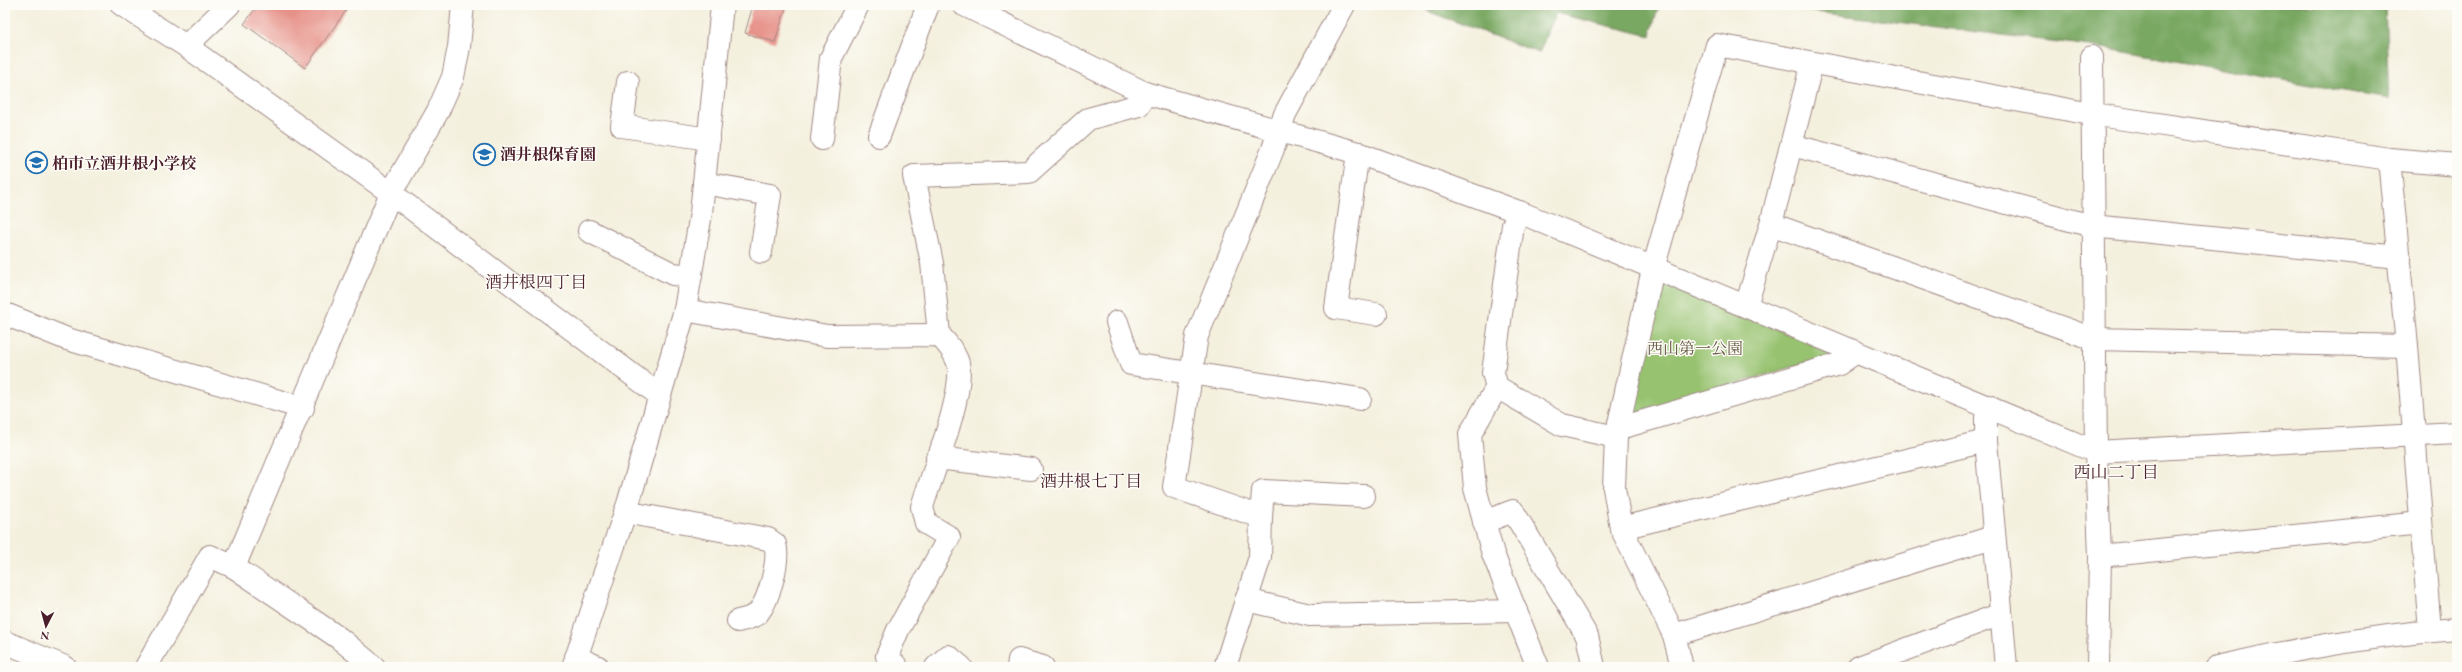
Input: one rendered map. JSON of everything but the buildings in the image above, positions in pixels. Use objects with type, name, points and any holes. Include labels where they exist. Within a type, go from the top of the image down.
[{"type":"street","points":[[122,5],[186,46],[391,193],[659,395]]},
{"type":"street","points":[[186,46],[229,5]]},
{"type":"street","points":[[234,567],[303,408],[391,193],[438,111],[452,77],[459,47],[462,5]]},
{"type":"street","points":[[598,667],[575,662],[625,512],[685,310],[704,183],[722,5]]},
{"type":"street","points":[[822,139],[831,58],[858,5]]},
{"type":"street","points":[[879,136],[928,5]]},
{"type":"street","points":[[964,5],[1145,93],[1358,153],[1519,212],[1653,269],[1989,406],[2096,452],[2457,433]]},
{"type":"street","points":[[1261,517],[1174,487],[1197,336],[1273,149],[1278,130],[1285,114],[1344,5]]},
{"type":"street","points":[[1682,667],[1674,635],[1621,528],[1614,488],[1617,430],[1653,269],[1717,45],[2091,114],[2389,159],[2457,165]]},
{"type":"street","points":[[2092,57],[2092,226],[2096,452],[2100,556],[2098,667]]},
{"type":"street","points":[[1746,306],[1771,224],[1812,63]]},
{"type":"street","points":[[628,82],[622,126],[709,139]]},
{"type":"street","points":[[897,667],[886,656],[898,630],[949,537],[926,523],[922,507],[956,399],[958,380],[957,360],[939,335],[932,263],[914,176],[1029,172],[1088,119],[1139,105],[1145,93]]},
{"type":"street","points":[[1792,145],[2092,226],[2399,257]]},
{"type":"street","points":[[1358,153],[1336,308],[1376,314]]},
{"type":"street","points":[[2389,159],[2407,346],[2430,631]]},
{"type":"street","points":[[704,183],[770,195],[761,252]]},
{"type":"street","points":[[1519,212],[1513,225],[1493,373],[1497,387],[1562,425],[1617,430],[1840,364],[1856,352]]},
{"type":"street","points":[[1771,224],[2094,340],[2407,346]]},
{"type":"street","points":[[588,231],[673,274],[690,276]]},
{"type":"street","points":[[685,310],[827,336],[939,335]]},
{"type":"street","points":[[5,314],[67,339],[303,408]]},
{"type":"street","points":[[1117,322],[1131,364],[1360,399]]},
{"type":"street","points":[[1497,387],[1470,434],[1475,488],[1493,554],[1538,667]]},
{"type":"street","points":[[1989,406],[1986,418],[1986,441],[1993,537],[2006,667]]},
{"type":"street","points":[[1621,528],[1986,441]]},
{"type":"street","points":[[937,458],[1031,469]]},
{"type":"street","points":[[1225,667],[1260,557],[1263,491],[1364,496]]},
{"type":"street","points":[[1484,522],[1513,511],[1587,636],[1594,667]]},
{"type":"street","points":[[625,512],[768,539],[775,544],[777,559],[765,602],[752,617],[738,621]]},
{"type":"street","points":[[2100,556],[2421,523]]},
{"type":"street","points":[[1674,635],[1993,537]]},
{"type":"street","points":[[146,667],[210,556],[234,567],[339,638],[374,667]]},
{"type":"street","points":[[1246,600],[1310,615],[1516,611]]},
{"type":"street","points":[[1859,667],[2001,614]]},
{"type":"street","points":[[2217,667],[2277,653],[2430,631],[2457,629]]},
{"type":"street","points":[[5,642],[65,667]]},
{"type":"street","points":[[936,667],[948,656],[961,667]]},
{"type":"street","points":[[1018,667],[1019,660],[1043,667]]},
{"type":"green space","points":[[1431,5],[1659,5],[1650,36],[1556,13],[1539,53],[1427,11]]},
{"type":"green space","points":[[1758,5],[2385,5],[2389,99],[2091,46]]},
{"type":"green space","name":"西山第一公園","points":[[1666,284],[1836,354],[1634,414],[1630,412],[1660,287]]},
{"type":"place","name":"酒井根保育園","points":[[484,154]]},
{"type":"place","name":"柏市立酒井根小学校","points":[[36,163]]},
{"type":"district","name":"酒井根四丁目","points":[[536,282]]},
{"type":"district","name":"西山二丁目","points":[[2116,472]]},
{"type":"district","name":"酒井根七丁目","points":[[1091,481]]}]
